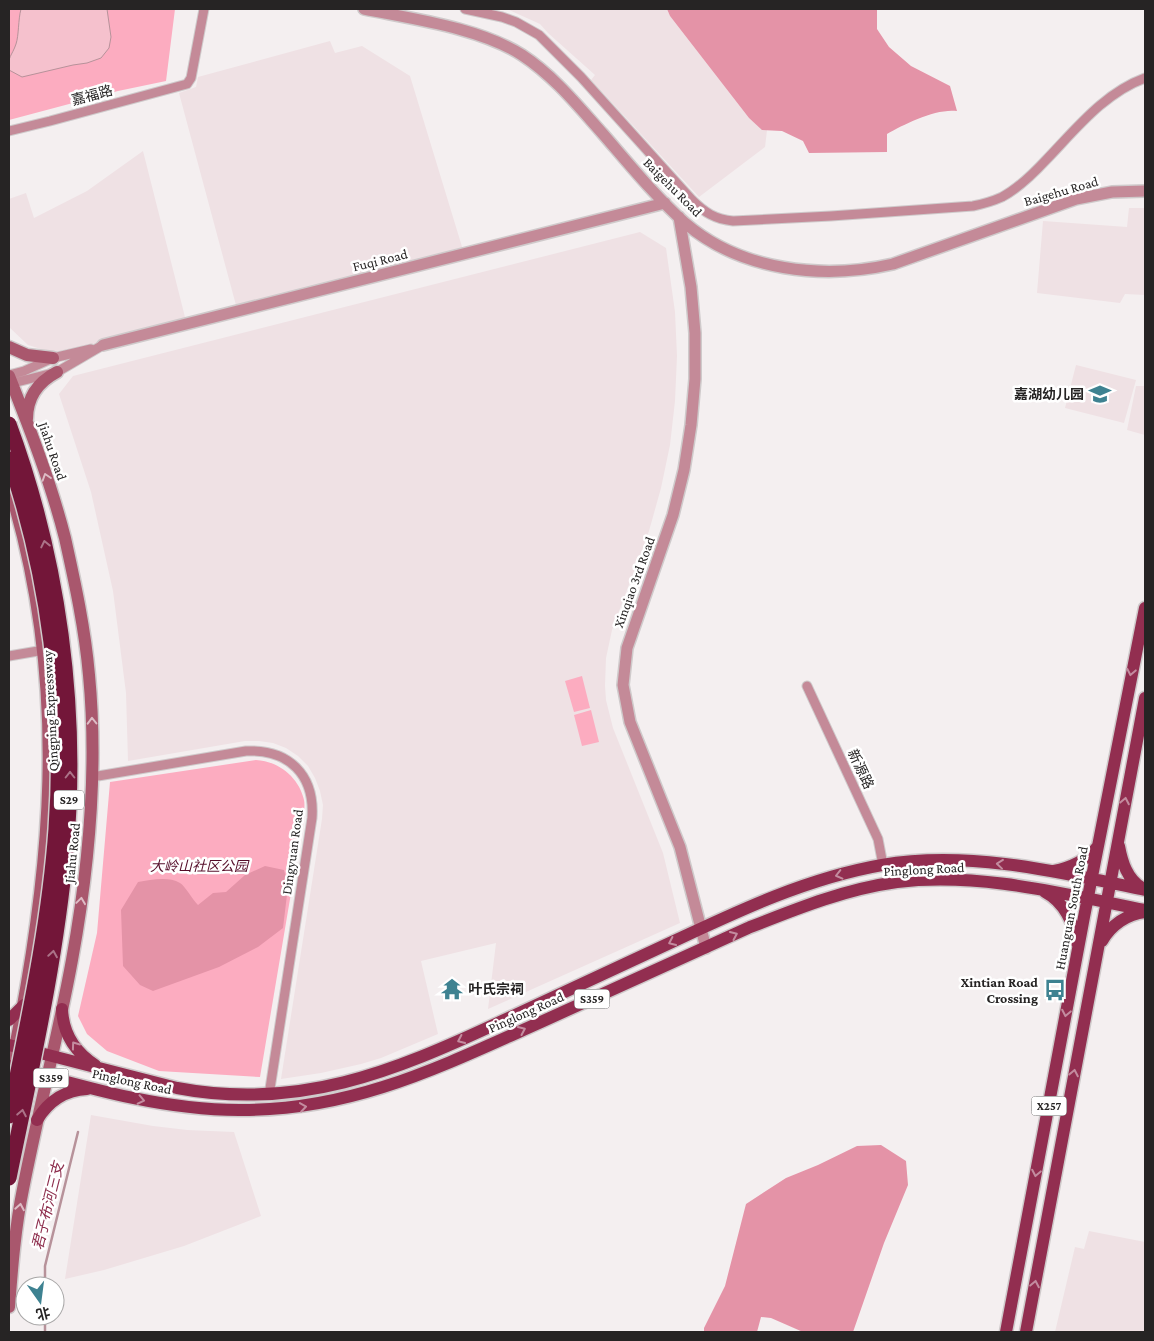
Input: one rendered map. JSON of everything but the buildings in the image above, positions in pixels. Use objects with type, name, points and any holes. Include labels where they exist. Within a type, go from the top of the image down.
[{"type":"highway","name":"Qingping Expressway","points":[[9,424],[41,528],[60,630],[69,712],[70,784],[66,853],[51,967],[9,1178]]},
{"type":"highway","name":"Qingping Expressway","points":[[9,459],[30,532],[51,642],[56,683],[58,758],[56,828],[44,930],[9,1116]]},
{"type":"main road","points":[[9,347],[26,355],[53,358]]},
{"type":"main road","points":[[28,426],[27,410],[32,394],[42,381],[57,372]]},
{"type":"main road","name":"Jiahu Road","points":[[9,1307],[18,1215],[72,960],[90,828],[92,777],[91,696],[87,652],[80,613],[59,517],[10,380]]},
{"type":"main road","name":"Jiahu Road","points":[[9,486],[23,539],[44,650],[49,746],[48,824],[41,892],[24,1005],[12,1046],[9,1070]]},
{"type":"main road","name":"Huanguan South Road","points":[[1006,1332],[1145,608]]},
{"type":"main road","name":"X257","points":[[1026,1332],[1145,698]]},
{"type":"main road","points":[[1119,834],[1121,854],[1128,874],[1136,885],[1144,890]]},
{"type":"main road","points":[[1048,872],[1063,869],[1076,863],[1090,855],[1098,846]]},
{"type":"main road","name":"Pinglong Road","points":[[12,1046],[200,1092],[269,1094],[337,1084],[384,1071],[425,1056],[701,928],[812,882],[883,865],[947,860],[1006,865],[1092,880]]},
{"type":"main road","name":"S359","points":[[1092,880],[1144,890]]},
{"type":"main road","name":"Pinglong Road","points":[[9,1070],[47,1076],[157,1104],[216,1110],[283,1109],[338,1100],[388,1087],[436,1069],[808,904],[848,892],[879,885],[921,881],[969,881],[1038,889],[1106,902]]},
{"type":"main road","points":[[1038,889],[1054,898],[1066,912],[1074,930],[1078,952]]},
{"type":"main road","name":"S359","points":[[1106,902],[1145,911]]},
{"type":"main road","points":[[1098,947],[1105,935],[1120,921],[1145,911]]},
{"type":"main road","points":[[9,1020],[24,1005]]},
{"type":"main road","points":[[62,1009],[64,1028],[73,1043],[87,1060],[104,1070]]},
{"type":"main road","points":[[37,1120],[45,1107],[57,1097],[81,1089],[94,1089]]},
{"type":"street","name":"嘉福路","points":[[9,131],[50,122],[187,84],[191,78],[204,9]]},
{"type":"street","name":"Baigehu Road","points":[[364,9],[488,38],[522,55],[539,67],[571,98],[679,217],[704,237],[727,250],[770,265],[792,269],[836,272],[875,268],[893,264],[1076,199],[1112,192],[1145,191]]},
{"type":"street","points":[[465,9],[516,22],[539,36],[581,77],[692,200],[711,216],[722,220],[831,216],[973,206],[988,202],[1002,197],[1028,179],[1103,102],[1118,90],[1145,78]]},
{"type":"street","name":"Fuqi Road","points":[[103,345],[665,203]]},
{"type":"street","name":"Xinqiao 3rd Road","points":[[679,217],[694,310],[696,356],[692,425],[673,515],[626,648],[623,685],[630,722],[680,847],[706,948]]},
{"type":"street","points":[[10,380],[24,371],[53,358],[103,345]]},
{"type":"street","points":[[10,380],[57,372],[103,345]]},
{"type":"street","points":[[9,656],[44,650]]},
{"type":"street","name":"新源路","points":[[807,686],[878,839],[883,865]]},
{"type":"street","name":"Dingyuan Road","points":[[92,777],[246,750],[258,750],[282,756],[300,772],[307,782],[312,799],[312,818],[269,1094]]},
{"type":"shaded area","points":[[21,9],[107,9],[111,37],[109,48],[101,58],[87,63],[22,77],[9,70],[9,59],[17,40]]},
{"type":"shaded area","points":[[507,9],[667,9],[670,16],[749,118],[762,129],[767,130],[765,147],[699,197],[591,80],[595,75],[540,24]]},
{"type":"shaded area","points":[[667,9],[877,9],[877,29],[889,47],[911,66],[950,86],[957,111],[931,114],[887,134],[887,152],[809,153],[803,141],[782,131],[762,130],[749,118],[670,16]]},
{"type":"shaded area","points":[[330,41],[335,53],[362,46],[410,76],[463,250],[237,309],[179,93],[196,87],[198,77]]},
{"type":"shaded area","points":[[143,151],[186,321],[54,353],[28,345],[9,327],[9,199],[26,193],[34,218],[87,191]]},
{"type":"shaded area","points":[[1129,208],[1145,208],[1145,295],[1125,294],[1120,303],[1037,293],[1043,221],[1127,227]]},
{"type":"shaded area","points":[[640,232],[666,248],[675,312],[677,356],[675,401],[670,445],[661,488],[649,531],[612,630],[606,658],[605,686],[606,700],[613,728],[663,853],[680,923],[488,1009],[496,943],[421,961],[438,1034],[381,1058],[361,1064],[281,1079],[322,819],[323,805],[320,791],[308,766],[286,748],[273,743],[245,741],[128,761],[126,693],[113,591],[91,492],[59,394],[73,376]]},
{"type":"shaded area","name":"嘉湖幼儿园","points":[[1076,365],[1136,380],[1124,423],[1065,408]]},
{"type":"shaded area","points":[[1136,386],[1145,386],[1145,435],[1127,430]]},
{"type":"shaded area","points":[[265,866],[284,870],[288,886],[283,928],[258,947],[219,967],[153,991],[140,985],[123,966],[121,910],[138,882],[159,879],[175,881],[182,885],[198,905],[213,893],[226,892],[245,875]]},
{"type":"shaded area","points":[[91,1115],[153,1126],[234,1132],[261,1216],[184,1246],[104,1270],[65,1279]]},
{"type":"shaded area","points":[[881,1145],[906,1161],[908,1185],[884,1243],[853,1332],[803,1332],[771,1318],[761,1317],[757,1332],[704,1332],[704,1328],[725,1286],[746,1204],[786,1178],[857,1146]]},
{"type":"shaded area","points":[[1089,1231],[1145,1242],[1145,1332],[1055,1332],[1075,1247],[1084,1249]]},
{"type":"green space","points":[[9,9],[175,9],[166,81],[118,91],[9,120]]},
{"type":"green space","points":[[582,676],[590,708],[574,712],[565,681]]},
{"type":"green space","points":[[591,710],[599,742],[582,746],[574,715]]},
{"type":"green space","name":"大岭山社区公园","points":[[256,760],[272,763],[286,772],[297,784],[304,800],[304,816],[260,1077],[159,1071],[107,1051],[87,1034],[78,1016],[97,933],[110,782]]},
{"type":"waterway","name":"君子布河三支","points":[[45,1276],[45,1266],[78,1132]]},
{"type":"waterway","name":"君子布河三支","points":[[45,1326],[45,1332]]},
{"type":"place","name":"嘉湖幼儿园","points":[[1100,394]]},
{"type":"place","name":"叶氏宗祠","points":[[452,989]]},
{"type":"place","name":"Xintian Road Crossing","points":[[1055,990]]}]
